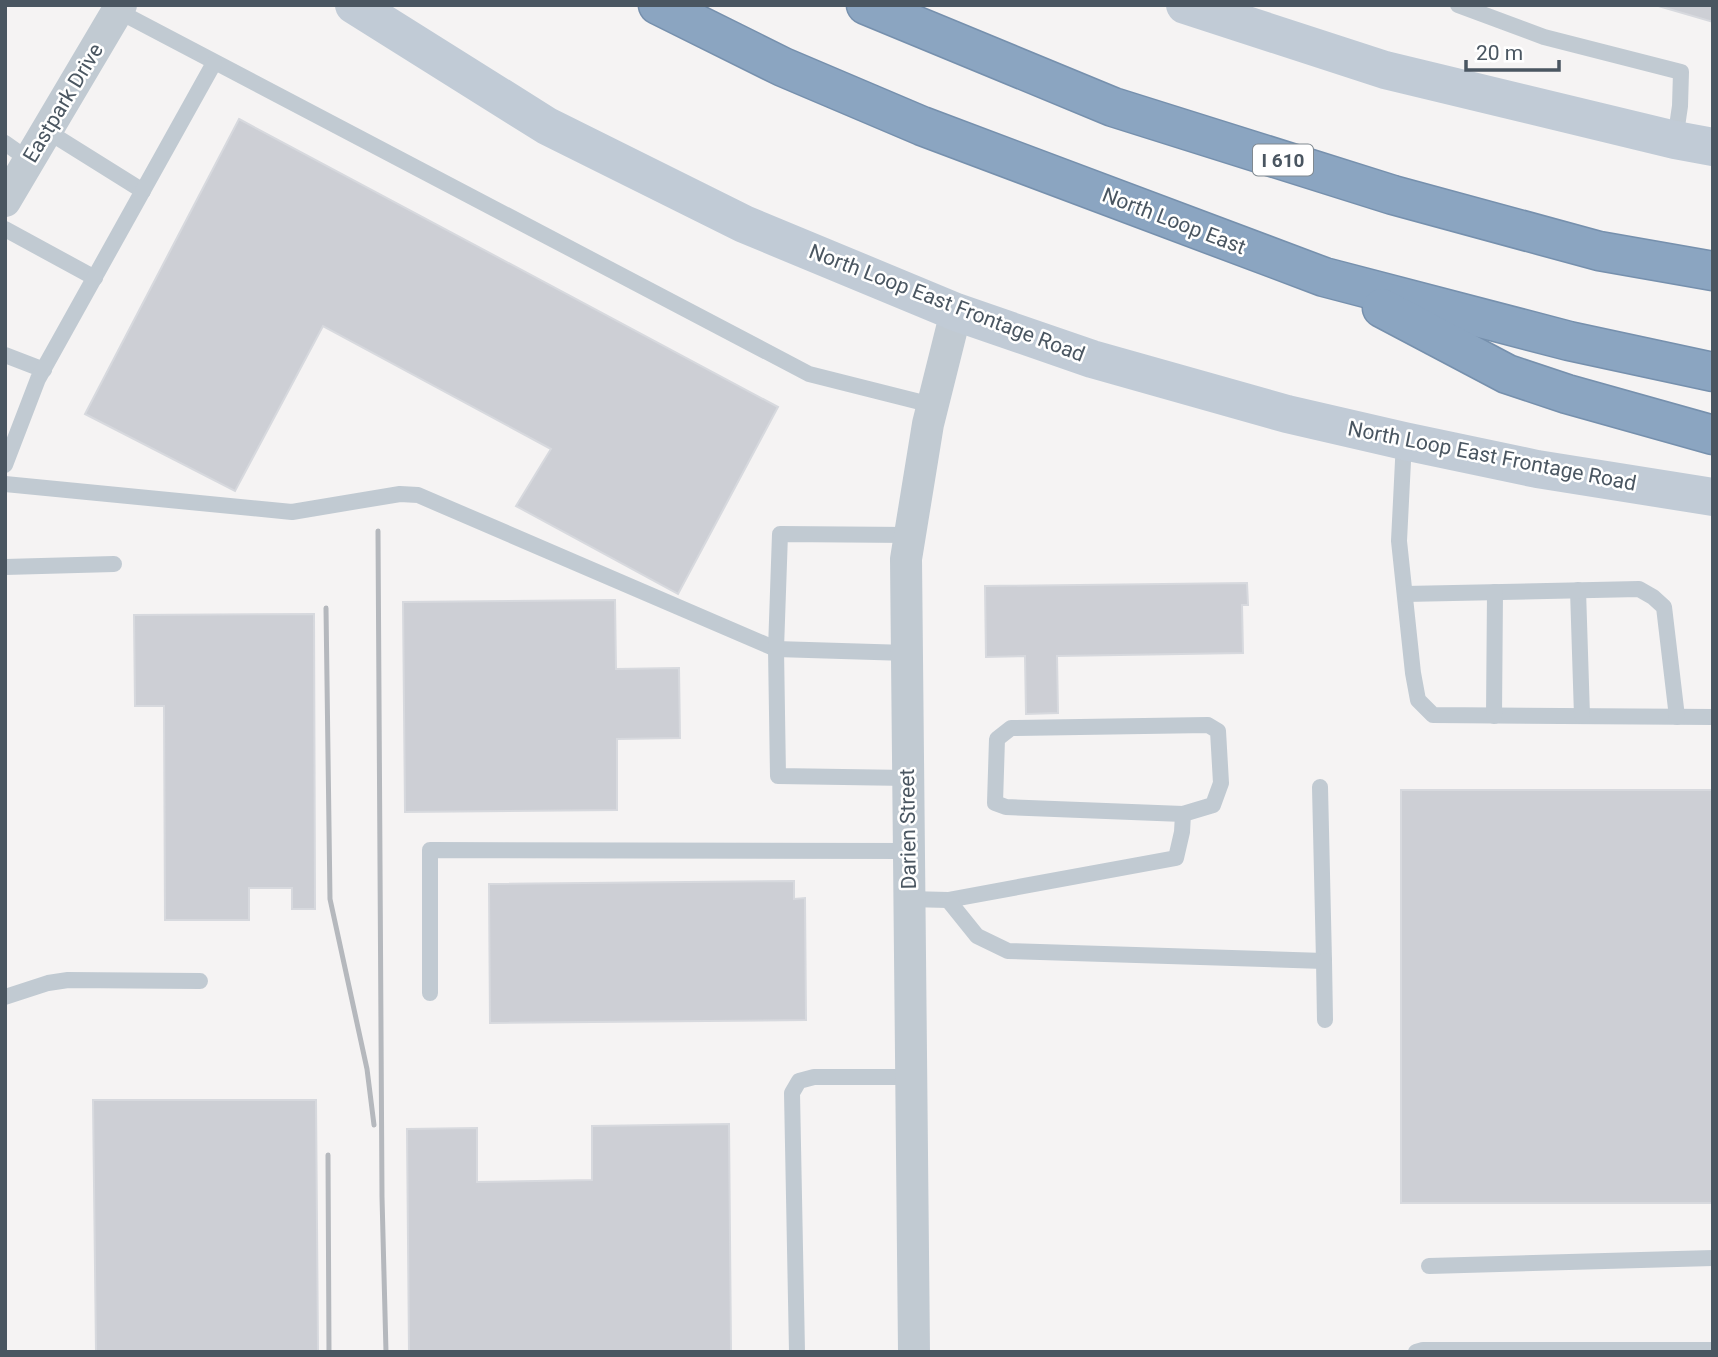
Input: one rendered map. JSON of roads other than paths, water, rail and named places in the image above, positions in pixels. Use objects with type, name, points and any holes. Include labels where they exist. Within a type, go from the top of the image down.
[{"type":"highway","name":"North Loop East","points":[[658,5],[783,67],[922,127],[1324,277],[1569,341],[1713,372]]},
{"type":"highway","name":"I 610","points":[[866,5],[1113,107],[1393,195],[1599,251],[1713,271]]},
{"type":"highway","points":[[1324,277],[1507,374],[1567,394],[1713,435]]},
{"type":"main road","name":"North Loop East Frontage Road","points":[[354,5],[547,126],[744,224],[956,312],[1092,359],[1287,414],[1537,469],[1713,497]]},
{"type":"main road","points":[[1185,5],[1385,70],[1713,147]]},
{"type":"street","name":"Eastpark Drive","points":[[5,201],[17,152],[47,131],[120,8]]},
{"type":"street","name":"Darien Street","points":[[914,1352],[906,559],[928,424],[956,312]]},
{"type":"lane","points":[[1458,5],[1544,37],[1681,72],[1675,140]]},
{"type":"lane","points":[[120,8],[214,63],[810,374],[932,405]]},
{"type":"lane","points":[[5,465],[38,379],[214,63]]},
{"type":"lane","points":[[47,131],[143,191]]},
{"type":"lane","points":[[5,229],[95,278]]},
{"type":"lane","points":[[5,355],[44,370]]},
{"type":"lane","points":[[1404,441],[1399,541],[1418,700],[1433,715],[1713,717]]},
{"type":"lane","points":[[5,484],[292,512],[400,494],[418,495],[776,649],[907,653]]},
{"type":"lane","points":[[908,778],[778,776],[776,649],[780,534],[910,535]]},
{"type":"lane","points":[[5,567],[114,564]]},
{"type":"lane","points":[[1405,594],[1639,589],[1664,607],[1677,717]]},
{"type":"lane","points":[[1578,590],[1582,716]]},
{"type":"lane","points":[[1494,716],[1495,592]]},
{"type":"lane","points":[[1208,725],[1218,731],[1221,783],[1213,805],[1184,814],[1006,807],[995,803],[997,739],[1011,727],[1208,725]]},
{"type":"lane","points":[[1320,787],[1325,1020]]},
{"type":"lane","points":[[909,899],[948,900],[1176,858],[1184,814]]},
{"type":"lane","points":[[430,993],[430,850],[909,851]]},
{"type":"lane","points":[[948,900],[977,936],[1008,951],[1324,961]]},
{"type":"lane","points":[[5,997],[48,983],[68,980],[200,981]]},
{"type":"lane","points":[[797,1352],[792,1093],[799,1081],[814,1077],[910,1077]]},
{"type":"lane","points":[[1429,1266],[1713,1258]]},
{"type":"lane","points":[[1416,1352],[1713,1350]]},
{"type":"railway","points":[[378,531],[382,1197],[386,1352]]},
{"type":"railway","points":[[326,608],[330,899],[367,1069],[374,1125]]},
{"type":"railway","points":[[328,1155],[329,1352]]}]
